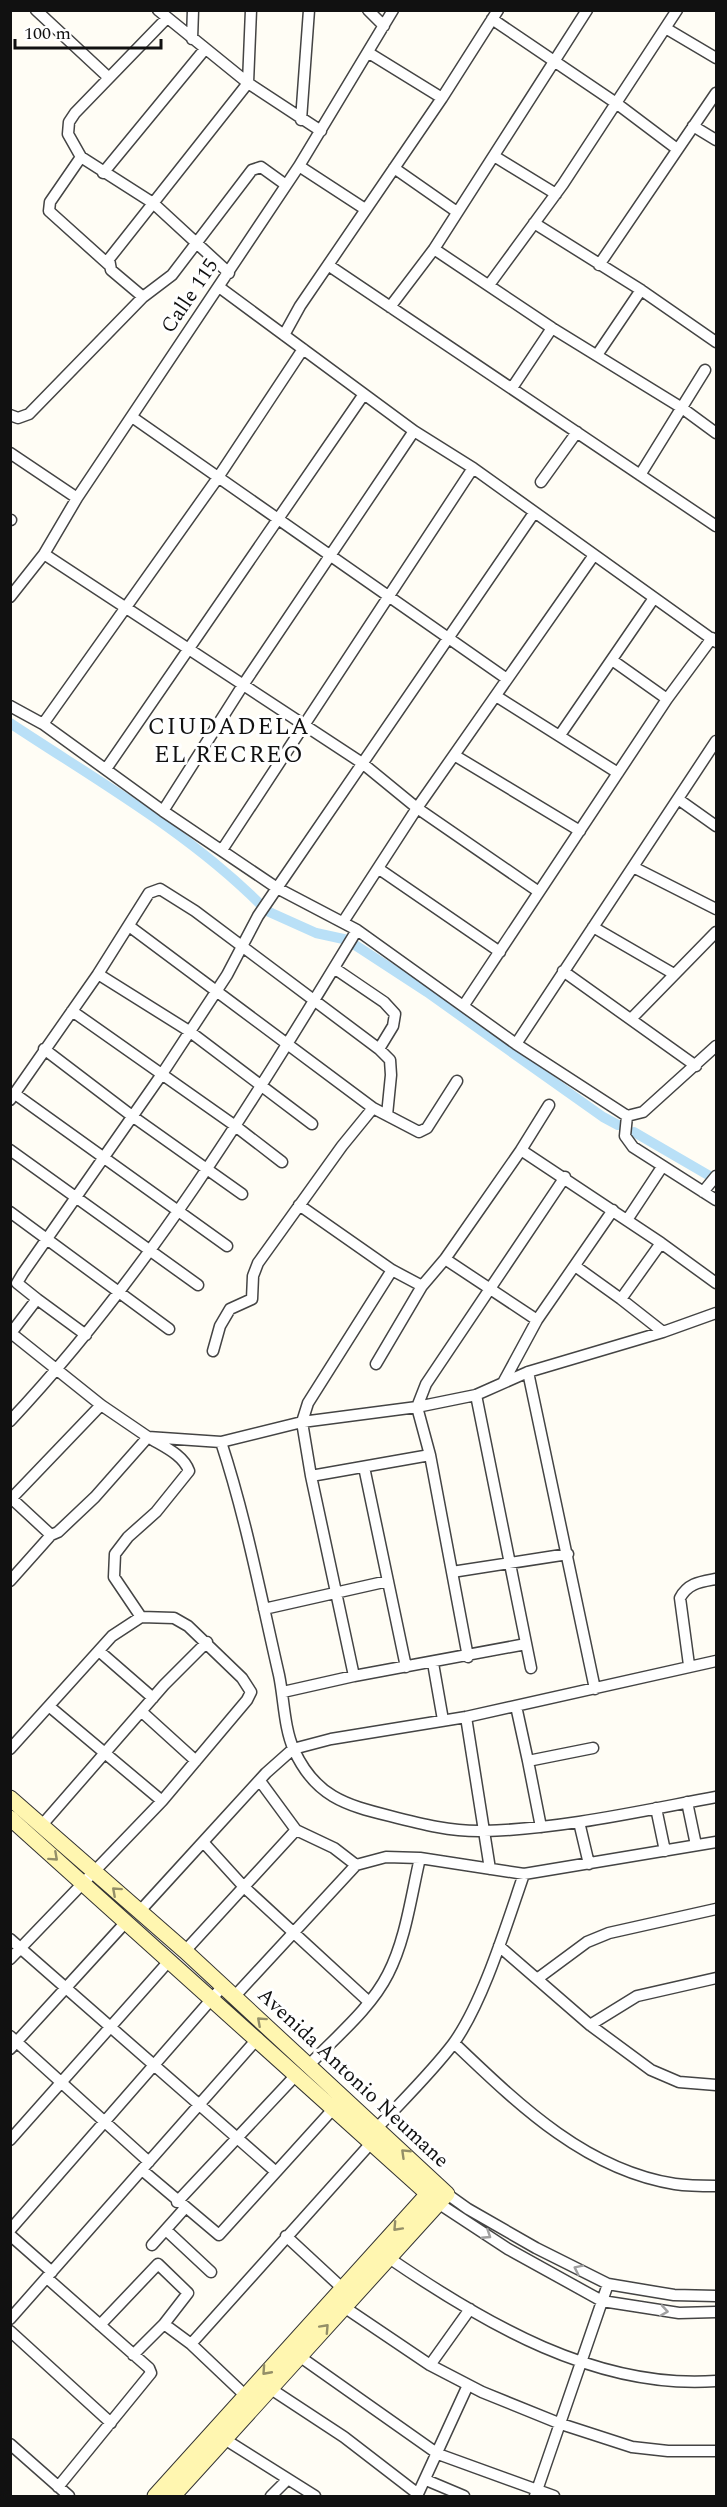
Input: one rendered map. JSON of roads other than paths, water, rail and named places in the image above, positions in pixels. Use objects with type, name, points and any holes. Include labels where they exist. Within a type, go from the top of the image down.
[{"type":"street","points":[[36,10],[108,77]]},
{"type":"street","points":[[158,10],[248,83],[321,131]]},
{"type":"street","points":[[192,39],[193,10]]},
{"type":"street","points":[[109,265],[109,259],[248,83],[251,10]]},
{"type":"street","points":[[301,120],[309,10]]},
{"type":"street","points":[[368,10],[384,26]]},
{"type":"street","name":"Calle 115","points":[[12,592],[44,554],[77,498],[229,273],[321,131],[393,10]]},
{"type":"street","points":[[390,307],[434,249],[587,10]]},
{"type":"street","points":[[489,285],[556,194],[667,29],[677,10]]},
{"type":"street","points":[[284,335],[328,265],[442,98],[495,15],[553,62],[616,103],[677,149]]},
{"type":"street","points":[[167,18],[108,77],[69,122],[68,134],[81,157],[153,203],[229,273]]},
{"type":"street","points":[[667,29],[717,58]]},
{"type":"street","points":[[103,173],[205,49]]},
{"type":"street","points":[[369,53],[442,98]]},
{"type":"street","points":[[598,265],[717,93]]},
{"type":"street","points":[[693,126],[717,140]]},
{"type":"street","points":[[495,156],[556,194]]},
{"type":"street","points":[[81,157],[50,202],[49,211],[143,297]]},
{"type":"street","points":[[299,166],[365,209]]},
{"type":"street","points":[[10,415],[18,418],[29,414],[143,297],[172,275],[197,244],[218,211],[256,167],[286,185]]},
{"type":"street","points":[[394,168],[457,213]]},
{"type":"street","points":[[534,223],[641,290],[717,342]]},
{"type":"street","points":[[434,249],[552,328],[682,408],[717,433]]},
{"type":"street","points":[[328,265],[717,526]]},
{"type":"street","points":[[219,287],[414,431],[473,468],[714,640],[667,699],[464,1005]]},
{"type":"street","points":[[597,355],[641,290]]},
{"type":"street","points":[[512,388],[552,328]]},
{"type":"street","points":[[43,724],[217,478],[303,349]]},
{"type":"street","points":[[640,475],[705,370]]},
{"type":"street","points":[[106,769],[364,394]]},
{"type":"street","points":[[132,417],[507,679]]},
{"type":"street","points":[[163,811],[243,685],[414,431]]},
{"type":"street","points":[[541,482],[577,432]]},
{"type":"street","points":[[10,453],[77,498]]},
{"type":"street","points":[[222,850],[473,468]]},
{"type":"street","points":[[87,1335],[14,1280],[77,1196],[162,1074],[242,949],[258,916],[534,513]]},
{"type":"street","points":[[44,554],[362,763],[417,808],[539,892]]},
{"type":"street","points":[[343,922],[417,808],[594,555]]},
{"type":"street","points":[[560,735],[654,598]]},
{"type":"street","points":[[612,660],[667,699]]},
{"type":"street","points":[[496,696],[618,773]]},
{"type":"street","points":[[10,706],[43,724],[163,811],[277,888],[357,930],[626,1120]]},
{"type":"street","points":[[516,1044],[717,741]]},
{"type":"street","points":[[454,755],[580,831]]},
{"type":"street","points":[[678,799],[717,826]]},
{"type":"street","points":[[633,867],[717,909]]},
{"type":"street","points":[[379,869],[500,952]]},
{"type":"street","points":[[227,1246],[104,1157],[13,1097],[98,974],[149,893],[160,890],[195,911],[242,949],[315,999],[390,1059],[391,1075],[387,1115]]},
{"type":"street","points":[[129,926],[373,1108],[419,1132],[427,1128],[457,1081]]},
{"type":"street","points":[[593,927],[674,974]]},
{"type":"street","points":[[10,1421],[59,1370],[151,1251],[287,1045],[357,930]]},
{"type":"street","points":[[631,1019],[717,932]]},
{"type":"street","points":[[334,968],[384,1002],[395,1014],[393,1026],[379,1049]]},
{"type":"street","points":[[563,971],[696,1066]]},
{"type":"street","points":[[98,974],[189,1031],[261,1083],[312,1124]]},
{"type":"street","points":[[72,1011],[234,1125],[282,1162]]},
{"type":"street","points":[[626,1120],[643,1112],[717,1046]]},
{"type":"street","points":[[44,1049],[132,1116],[242,1194]]},
{"type":"street","points":[[376,1364],[422,1286],[445,1259],[521,1150],[549,1105]]},
{"type":"street","points":[[213,1351],[219,1326],[230,1309],[252,1299],[254,1272],[299,1205],[373,1108]]},
{"type":"street","points":[[626,1120],[625,1136],[628,1141],[662,1167],[717,1200]]},
{"type":"street","points":[[10,1150],[198,1285]]},
{"type":"street","points":[[521,1150],[661,1242],[717,1283]]},
{"type":"street","points":[[627,1220],[662,1167]]},
{"type":"street","points":[[703,1192],[717,1176]]},
{"type":"street","points":[[468,1657],[430,1455],[417,1407],[426,1384],[565,1177]]},
{"type":"street","points":[[299,1205],[392,1270],[422,1286]]},
{"type":"street","points":[[504,1381],[537,1320],[613,1210]]},
{"type":"street","points":[[10,1212],[170,1329]]},
{"type":"street","points":[[621,1299],[661,1242]]},
{"type":"street","points":[[445,1259],[537,1320]]},
{"type":"street","points":[[575,1266],[663,1332]]},
{"type":"street","points":[[354,1676],[310,1476],[302,1422],[308,1404],[392,1270]]},
{"type":"street","points":[[37,1299],[10,1333],[101,1405],[176,1454],[186,1463],[189,1471],[156,1512],[128,1537],[115,1554],[114,1577],[141,1617]]},
{"type":"street","points":[[148,1437],[221,1442],[302,1422],[417,1407],[476,1395],[528,1372],[663,1332],[717,1312]]},
{"type":"street","points":[[528,1372],[595,1689]]},
{"type":"street","points":[[476,1395],[531,1668]]},
{"type":"street","points":[[51,1535],[11,1498],[101,1405]]},
{"type":"street","points":[[10,1581],[51,1535],[58,1532],[95,1497],[148,1437]]},
{"type":"street","points":[[221,1442],[233,1480],[264,1609],[293,1749],[314,1782],[332,1798],[350,1806],[435,1827],[482,1831],[579,1822],[717,1797]]},
{"type":"street","points":[[310,1476],[430,1455]]},
{"type":"street","points":[[364,1467],[406,1667]]},
{"type":"street","points":[[452,1572],[567,1554]]},
{"type":"street","points":[[689,1665],[680,1598],[684,1590],[693,1584],[717,1579]]},
{"type":"street","points":[[264,1609],[388,1581]]},
{"type":"street","points":[[10,1749],[112,1636],[141,1617],[174,1618],[188,1626],[242,1678],[251,1692],[247,1700],[162,1801],[10,1959]]},
{"type":"street","points":[[42,1825],[153,1698],[207,1642]]},
{"type":"street","points":[[283,1692],[354,1676],[468,1657],[526,1644]]},
{"type":"street","points":[[99,1651],[153,1698]]},
{"type":"street","points":[[139,1912],[277,1762],[293,1749],[331,1739],[466,1717],[595,1689],[689,1665],[717,1661]]},
{"type":"street","points":[[433,1663],[443,1720]]},
{"type":"street","points":[[516,1706],[541,1827]]},
{"type":"street","points":[[50,1707],[162,1801]]},
{"type":"street","points":[[142,1712],[196,1761]]},
{"type":"street","points":[[466,1717],[482,1831],[490,1869]]},
{"type":"street","points":[[528,1761],[593,1748]]},
{"type":"street","points":[[260,1781],[296,1830],[334,1848],[356,1865]]},
{"type":"street","name":"Avenida Antonio Neumane","points":[[10,1798],[185,1951],[258,2038],[304,2069],[378,2127],[437,2194],[608,2284],[674,2295],[717,2296]]},
{"type":"street","points":[[687,1802],[696,1845]]},
{"type":"street","points":[[656,1808],[665,1851]]},
{"type":"street","name":"Avenida Antonio Neumane","points":[[10,1818],[169,1961],[217,1991],[234,1997],[304,2069],[334,2108],[372,2142],[508,2249],[602,2301],[679,2313],[717,2312]]},
{"type":"street","points":[[579,1822],[589,1864]]},
{"type":"street","points":[[185,1951],[296,1830]]},
{"type":"street","points":[[234,1997],[356,1865],[386,1857],[420,1858],[524,1874],[717,1842]]},
{"type":"street","points":[[204,1843],[244,1887],[369,2002]]},
{"type":"street","points":[[152,2245],[166,2230],[181,2205],[237,2137],[369,2002],[387,1977],[397,1954],[420,1858]]},
{"type":"street","points":[[378,2127],[454,2043],[475,2003],[499,1946],[524,1874]]},
{"type":"street","points":[[537,1979],[587,1942],[609,1933],[717,1909]]},
{"type":"street","points":[[125,1923],[13,2042],[63,2080],[181,2205],[219,2235],[334,2108]]},
{"type":"street","points":[[10,1939],[276,2172]]},
{"type":"street","points":[[499,1946],[590,2025],[651,2070],[679,2082],[717,2085]]},
{"type":"street","points":[[11,2138],[169,1961]]},
{"type":"street","points":[[590,2025],[637,1996],[717,1978]]},
{"type":"street","points":[[10,2230],[217,1991]]},
{"type":"street","points":[[10,2319],[258,2038]]},
{"type":"street","points":[[454,2043],[509,2096],[578,2148],[632,2173],[675,2184],[717,2186]]},
{"type":"street","points":[[191,2344],[372,2142]]},
{"type":"street","points":[[173,2496],[226,2440],[250,2400],[271,2389],[389,2258],[437,2194]]},
{"type":"street","points":[[155,2496],[250,2400],[341,2287],[437,2194]]},
{"type":"street","points":[[166,2230],[211,2272]]},
{"type":"street","points":[[10,2235],[100,2325],[152,2373],[58,2487]]},
{"type":"street","points":[[286,2236],[341,2287]]},
{"type":"street","points":[[389,2258],[470,2308],[558,2354],[628,2374],[673,2380],[717,2381]]},
{"type":"street","points":[[100,2325],[158,2264],[188,2293],[164,2325],[133,2355]]},
{"type":"street","points":[[535,2494],[608,2284]]},
{"type":"street","points":[[344,2307],[430,2365],[468,2385],[561,2424],[632,2446],[668,2451],[717,2451]]},
{"type":"street","points":[[430,2365],[470,2308]]},
{"type":"street","points":[[164,2325],[191,2344],[250,2400]]},
{"type":"street","points":[[10,2331],[111,2423]]},
{"type":"street","points":[[299,2356],[438,2454],[535,2494],[554,2496]]},
{"type":"street","points":[[271,2389],[344,2437],[418,2495],[468,2385]]},
{"type":"street","points":[[226,2440],[315,2496]]},
{"type":"street","points":[[10,2444],[69,2496]]},
{"type":"street","points":[[271,2496],[288,2479]]},
{"type":"street","points":[[426,2480],[464,2496]]},
{"type":"waterway","points":[[10,723],[172,830],[203,853],[260,904]]},
{"type":"waterway","points":[[267,911],[316,933],[348,940]]},
{"type":"waterway","points":[[355,945],[427,992],[603,1117],[618,1125]]},
{"type":"waterway","points":[[634,1132],[708,1175]]},
{"type":"district","name":"CIUDADELA EL RECREO","points":[[229,741]]}]
